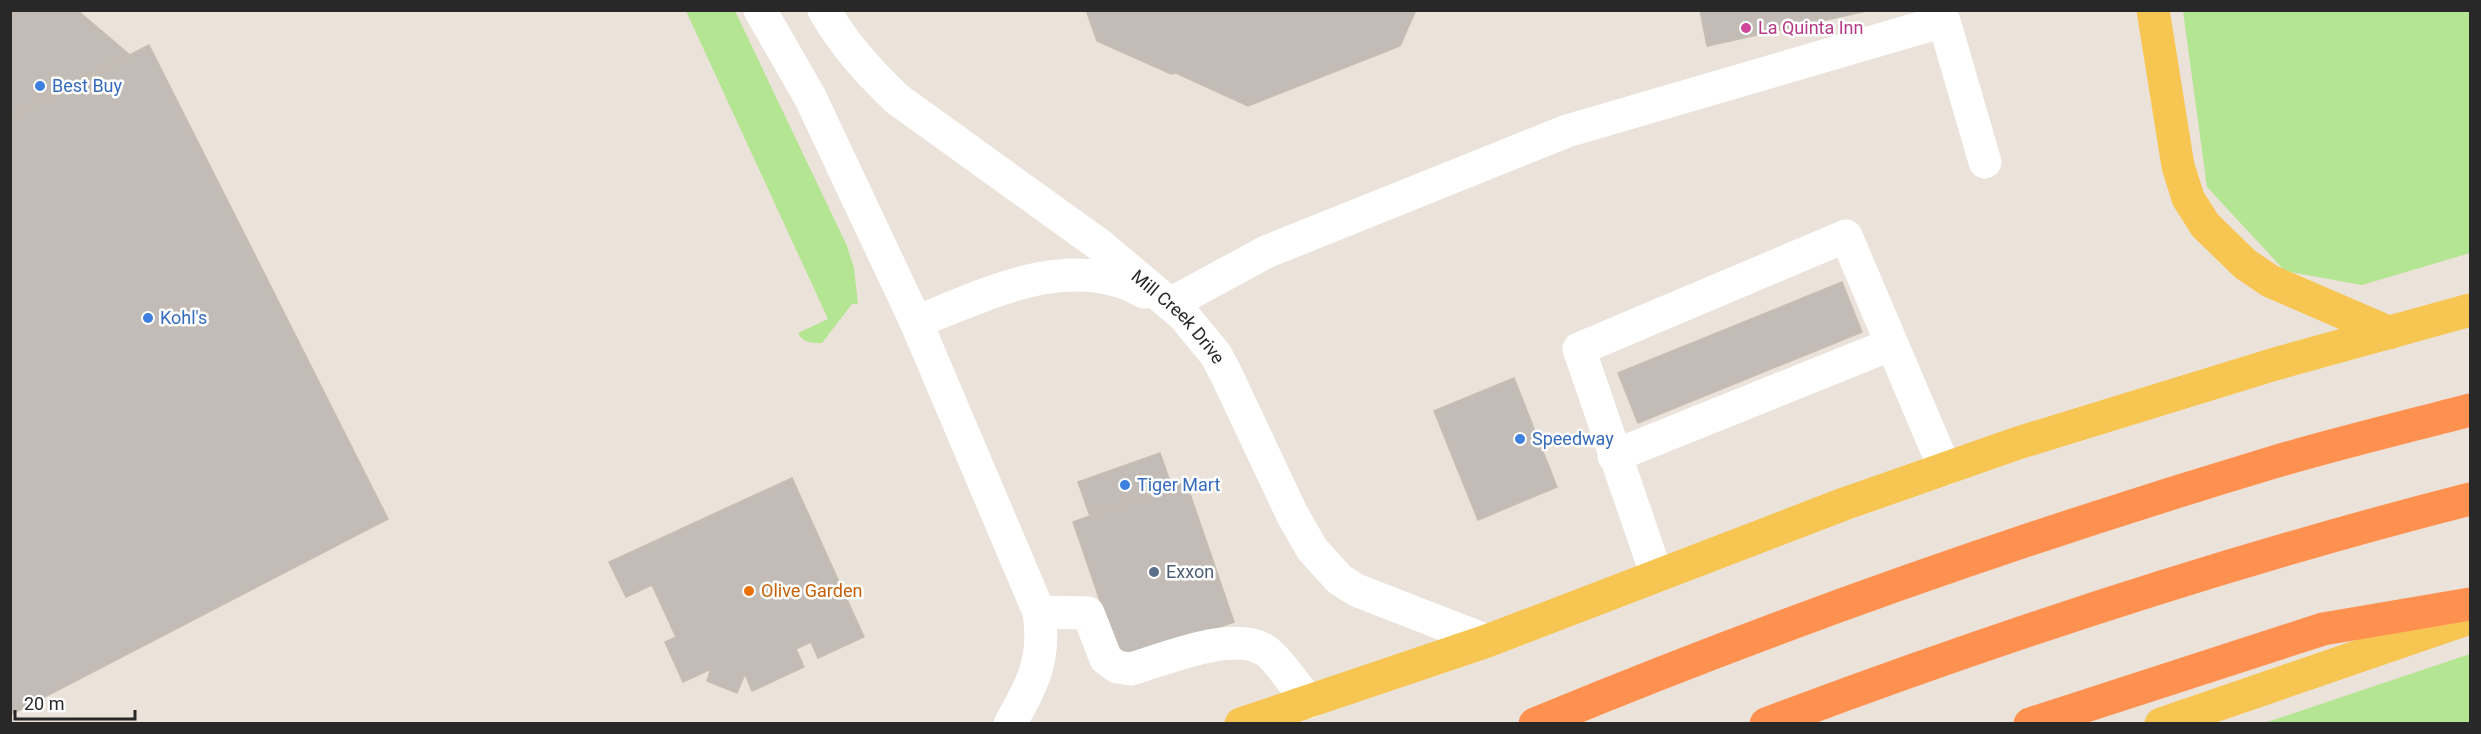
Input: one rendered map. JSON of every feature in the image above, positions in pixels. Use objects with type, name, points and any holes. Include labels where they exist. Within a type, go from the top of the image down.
[{"type":"highway","points":[[1535,723],[1659,672],[1866,596],[2072,526],[2276,462],[2470,410]]},
{"type":"highway","points":[[1766,723],[2004,637],[2136,594],[2470,499]]},
{"type":"highway","points":[[2030,723],[2323,629],[2470,604]]},
{"type":"main road","points":[[2153,10],[2178,166],[2188,198],[2205,225],[2245,264],[2270,281],[2390,333]]},
{"type":"main road","points":[[1242,723],[1487,640],[1945,469],[2275,364],[2470,310]]},
{"type":"main road","points":[[2161,723],[2470,618]]},
{"type":"street","points":[[760,10],[810,97],[916,322],[1038,612],[1042,635],[1041,658],[1032,683],[1010,723]]},
{"type":"street","name":"Mill Creek Drive","points":[[824,10],[843,42],[867,70],[897,99],[1101,246],[1170,304],[1200,333],[1216,355],[1292,514],[1324,565],[1356,590],[1487,640]]},
{"type":"street","points":[[916,322],[1015,284],[1070,275],[1095,276],[1120,281],[1170,304],[1266,252],[1567,131],[1944,21],[1985,162]]},
{"type":"street","points":[[1657,576],[1579,349],[1846,236],[1945,469]]},
{"type":"street","points":[[1614,456],[1892,344]]},
{"type":"street","points":[[1038,612],[1088,613],[1106,659],[1117,667],[1131,669],[1218,644],[1246,643],[1265,649],[1309,702]]},
{"type":"green space","points":[[686,11],[735,11],[847,246],[854,268],[858,304],[852,304],[822,343],[805,341],[798,333],[828,319]]},
{"type":"green space","points":[[2183,11],[2470,11],[2470,253],[2362,285],[2285,271],[2207,187]]},
{"type":"green space","points":[[2470,654],[2470,723],[2264,723]]},
{"type":"building","name":"Best Buy","points":[[10,10],[77,10],[130,55],[10,116]]},
{"type":"building","points":[[1086,10],[1416,10],[1400,46],[1248,106],[1176,73],[1171,74],[1097,41]]},
{"type":"building","name":"La Quinta Inn","points":[[1700,10],[1871,10],[1707,46]]},
{"type":"building","name":"Kohl's","points":[[149,45],[388,519],[10,715],[10,116]]},
{"type":"building","points":[[1842,282],[1862,332],[1638,423],[1618,373]]},
{"type":"building","points":[[1514,378],[1557,487],[1478,520],[1434,411]]},
{"type":"building","name":"Tiger Mart","points":[[1160,453],[1172,487],[1090,516],[1078,482]]},
{"type":"building","name":"Olive Garden","points":[[792,478],[864,637],[818,658],[811,642],[796,649],[804,667],[752,691],[745,674],[737,693],[707,681],[711,669],[683,682],[665,642],[676,637],[652,585],[626,597],[609,562]]},
{"type":"building","name":"Exxon","points":[[1186,482],[1234,622],[1121,662],[1073,522]]},
{"type":"place","name":"La Quinta Inn","points":[[1746,28]]},
{"type":"place","name":"Best Buy","points":[[40,86]]},
{"type":"place","name":"Kohl's","points":[[148,318]]},
{"type":"place","name":"Speedway","points":[[1520,439]]},
{"type":"place","name":"Tiger Mart","points":[[1125,485]]},
{"type":"place","name":"Exxon","points":[[1154,572]]},
{"type":"place","name":"Olive Garden","points":[[749,591]]}]
